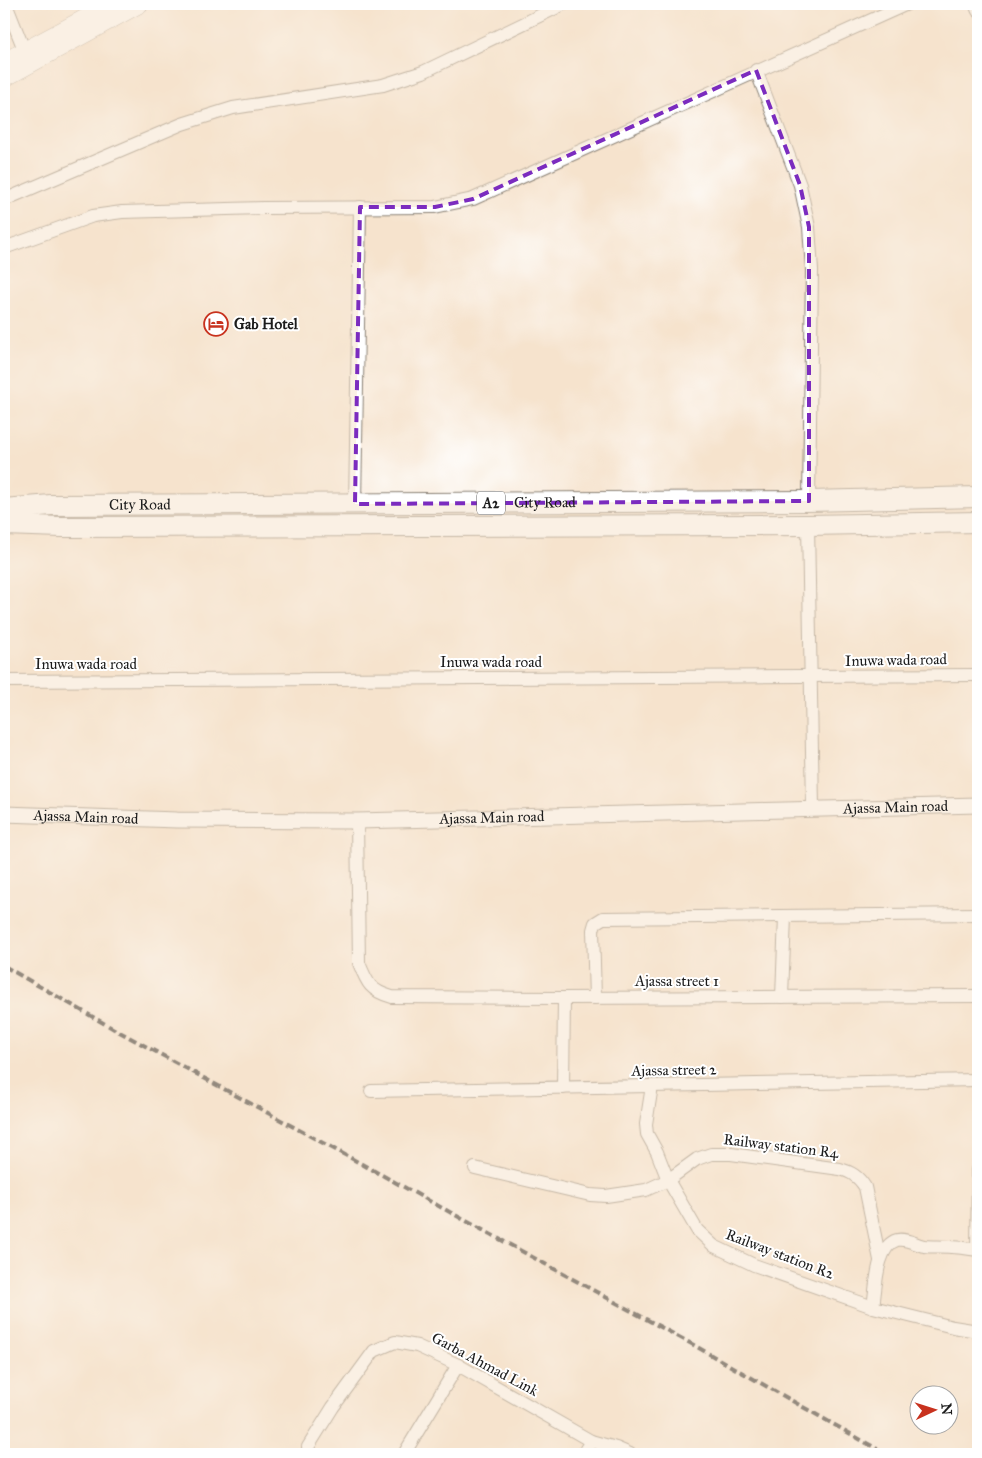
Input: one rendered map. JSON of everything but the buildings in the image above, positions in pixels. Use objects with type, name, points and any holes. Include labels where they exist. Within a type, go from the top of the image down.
[{"type":"highway","name":"City Road","points":[[4,509],[51,506],[810,501],[978,497]]},
{"type":"highway","name":"City Road","points":[[4,525],[61,527],[808,525],[978,522]]},
{"type":"main road","points":[[4,78],[27,57],[112,4]]},
{"type":"main road","points":[[4,62],[27,57],[139,4]]},
{"type":"main road","name":"City Road","points":[[4,500],[51,506]]},
{"type":"main road","name":"City Road","points":[[4,535],[61,527]]},
{"type":"street","points":[[6,4],[27,57]]},
{"type":"street","points":[[4,200],[182,124],[233,108],[382,85],[423,72],[564,4]]},
{"type":"street","points":[[4,248],[93,216],[122,212],[263,208],[435,207],[473,199],[906,4]]},
{"type":"street","points":[[975,4],[978,11]]},
{"type":"street","points":[[756,70],[800,185],[809,227],[812,270],[810,501]]},
{"type":"street","points":[[355,504],[360,207]]},
{"type":"street","points":[[808,525],[813,808]]},
{"type":"street","name":"Inuwa wada road","points":[[4,680],[978,675]]},
{"type":"street","name":"Ajassa Main road","points":[[4,814],[177,820],[357,821],[978,805]]},
{"type":"street","name":"Ajassa street 1","points":[[357,821],[359,963],[367,982],[377,993],[392,997],[564,998],[978,996]]},
{"type":"street","points":[[595,998],[593,930],[595,923],[603,918],[978,914]]},
{"type":"street","points":[[782,997],[785,916]]},
{"type":"street","points":[[563,1088],[564,998]]},
{"type":"street","name":"Ajassa street 2","points":[[371,1091],[978,1080]]},
{"type":"street","name":"Railway station R2","points":[[652,1086],[646,1124],[647,1134],[668,1180],[697,1230],[714,1246],[754,1264],[873,1307],[953,1327],[978,1331]]},
{"type":"street","name":"Railway station R4","points":[[476,1168],[590,1195],[606,1196],[646,1190],[668,1180],[697,1159],[711,1154],[731,1154],[840,1168],[860,1178],[864,1187],[880,1260]]},
{"type":"street","points":[[873,1307],[880,1260],[888,1246],[898,1240],[930,1247],[977,1250],[978,1170]]},
{"type":"street","name":"Garba Ahmad Link","points":[[308,1447],[333,1407],[374,1350],[395,1342],[417,1346],[458,1365],[590,1441],[630,1454]]},
{"type":"street","points":[[404,1454],[458,1365]]},
{"type":"street","points":[[583,1454],[590,1441]]},
{"type":"highlighted area","points":[[756,70],[800,185],[809,227],[809,501],[355,504],[360,207],[435,207],[473,199]]},
{"type":"railway","points":[[4,966],[114,1029],[690,1343],[886,1454]]},
{"type":"place","name":"Gab Hotel","points":[[216,324]]}]
